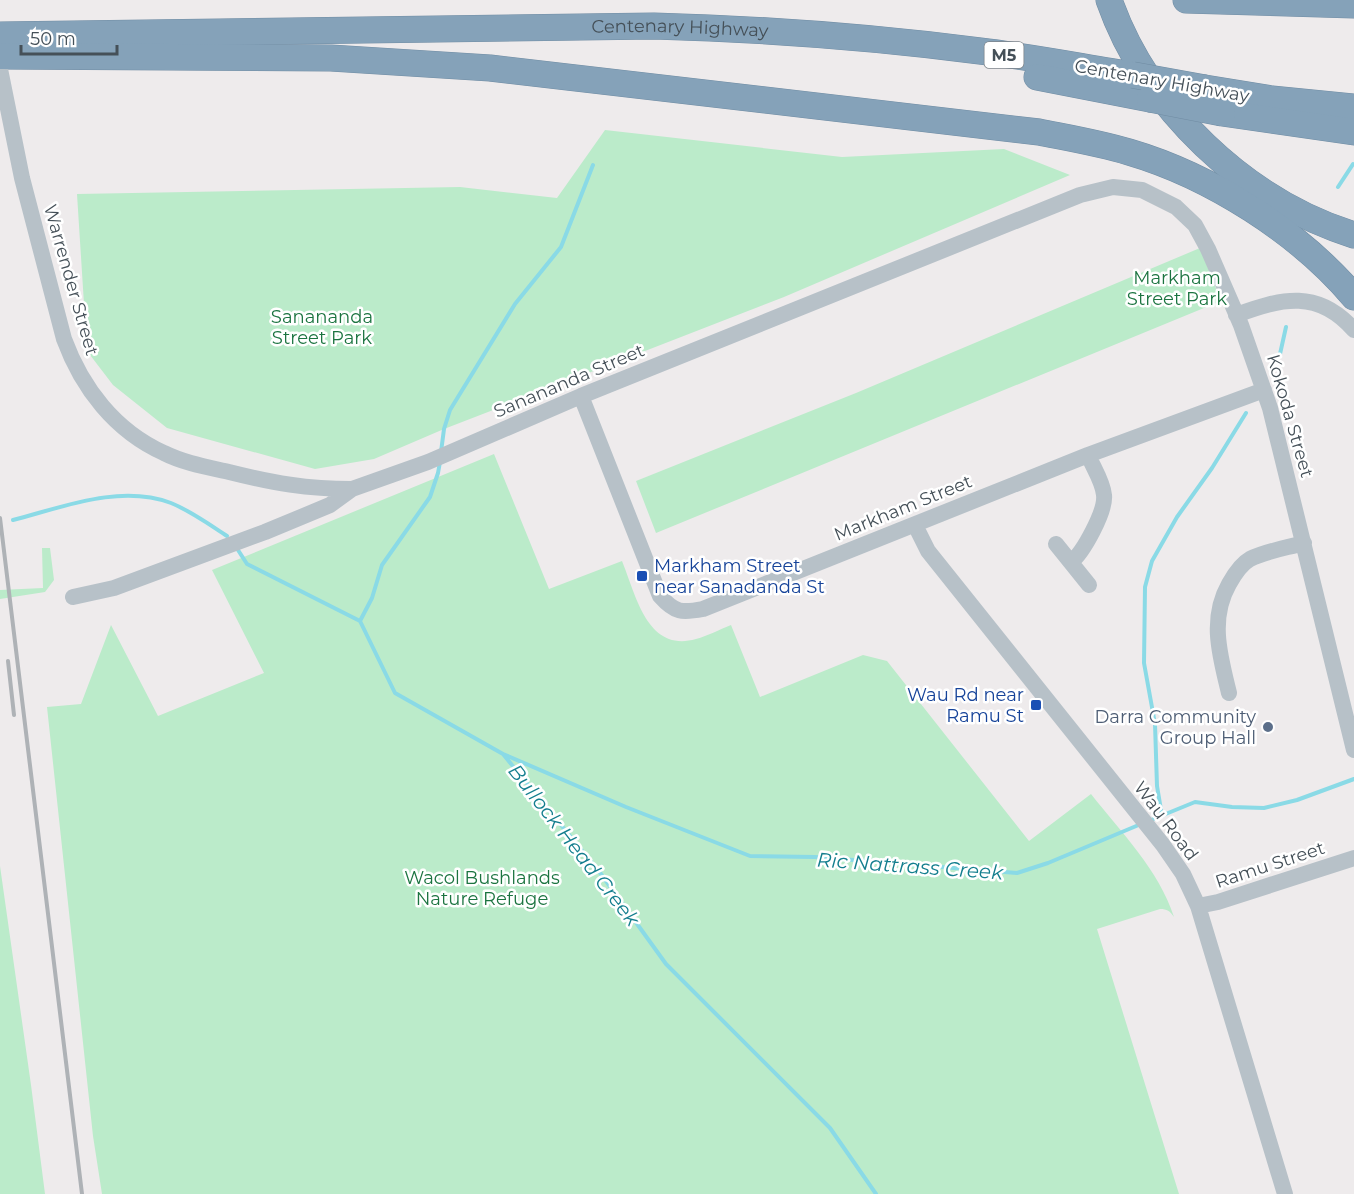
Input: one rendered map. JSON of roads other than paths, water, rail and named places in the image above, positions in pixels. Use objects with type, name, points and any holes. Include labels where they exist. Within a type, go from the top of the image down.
[{"type":"highway","points":[[1109,0],[1133,51],[1159,91],[1204,145],[1244,179],[1269,196],[1295,210],[1354,235]]},
{"type":"highway","points":[[1186,0],[1351,5]]},
{"type":"highway","name":"Centenary Highway","points":[[7,50],[654,26],[777,30],[982,51],[1272,99],[1354,107]]},
{"type":"highway","points":[[874,39],[897,53],[1038,77],[1222,113],[1354,132]]},
{"type":"highway","points":[[7,50],[320,58],[490,68],[1039,132],[1129,152],[1159,162],[1219,190],[1283,232],[1328,270],[1354,297]]},
{"type":"street","name":"Warrender Street","points":[[7,50],[22,178],[64,339],[72,359],[96,399],[114,420],[137,439],[180,460],[278,484],[314,489],[352,489]]},
{"type":"street","name":"Kokoda Street","points":[[1080,195],[1113,187],[1142,190],[1176,207],[1195,225],[1208,249],[1239,320],[1264,390],[1354,750]]},
{"type":"street","name":"Sanananda Street","points":[[73,597],[114,588],[265,532],[330,505],[352,489],[428,462],[581,396],[1080,195]]},
{"type":"street","points":[[1239,320],[1268,303],[1300,300],[1315,303],[1334,312],[1354,330]]},
{"type":"street","points":[[1239,320],[1288,308],[1305,309],[1337,325],[1354,343]]},
{"type":"street","name":"Markham Street","points":[[581,396],[660,596],[670,608],[684,613],[703,609],[1088,455],[1264,390]]},
{"type":"street","points":[[1071,562],[1080,554],[1087,542],[1104,501],[1103,491],[1088,455]]},
{"type":"street","name":"Wau Road","points":[[915,525],[928,551],[1163,845],[1183,874],[1198,906],[1285,1194]]},
{"type":"street","points":[[1229,693],[1218,644],[1217,620],[1224,593],[1234,575],[1247,560],[1304,543]]},
{"type":"street","points":[[1056,544],[1089,585]]},
{"type":"street","name":"Ramu Street","points":[[1198,906],[1218,902],[1354,858]]},
{"type":"waterway","points":[[1338,187],[1353,164]]},
{"type":"waterway","points":[[441,452],[444,429],[450,410],[515,304],[561,247],[593,165]]},
{"type":"waterway","points":[[1280,354],[1286,327]]},
{"type":"waterway","points":[[1162,816],[1157,786],[1155,724],[1144,663],[1145,587],[1152,561],[1177,517],[1212,468],[1246,413]]},
{"type":"waterway","points":[[360,621],[372,598],[382,565],[430,497],[440,462]]},
{"type":"waterway","name":"Bullock Head Creek","points":[[13,520],[72,504],[132,496],[171,503],[227,536]]},
{"type":"waterway","name":"Bullock Head Creek","points":[[238,550],[247,564],[360,621],[395,693],[503,754],[601,874],[666,964],[830,1128],[876,1194]]},
{"type":"waterway","name":"Ric Nattrass Creek","points":[[503,754],[626,807],[750,856],[815,857],[1017,873],[1048,863],[1141,824]]},
{"type":"waterway","name":"Ric Nattrass Creek","points":[[1151,820],[1195,802],[1264,808],[1297,800],[1354,779]]},
{"type":"railway","points":[[0,518],[82,1194]]},
{"type":"railway","points":[[8,661],[14,715]]},
{"type":"place","name":"Markham Street near Sanadanda St","points":[[642,576]]},
{"type":"place","name":"Wau Rd near Ramu St","points":[[1036,705]]},
{"type":"place","name":"Darra Community Group Hall","points":[[1268,727]]},
{"type":"park label","name":"Markham Street Park","points":[[1177,288]]},
{"type":"park label","name":"Sanananda Street Park","points":[[322,327]]},
{"type":"park label","name":"Wacol Bushlands Nature Refuge","points":[[482,888]]}]
